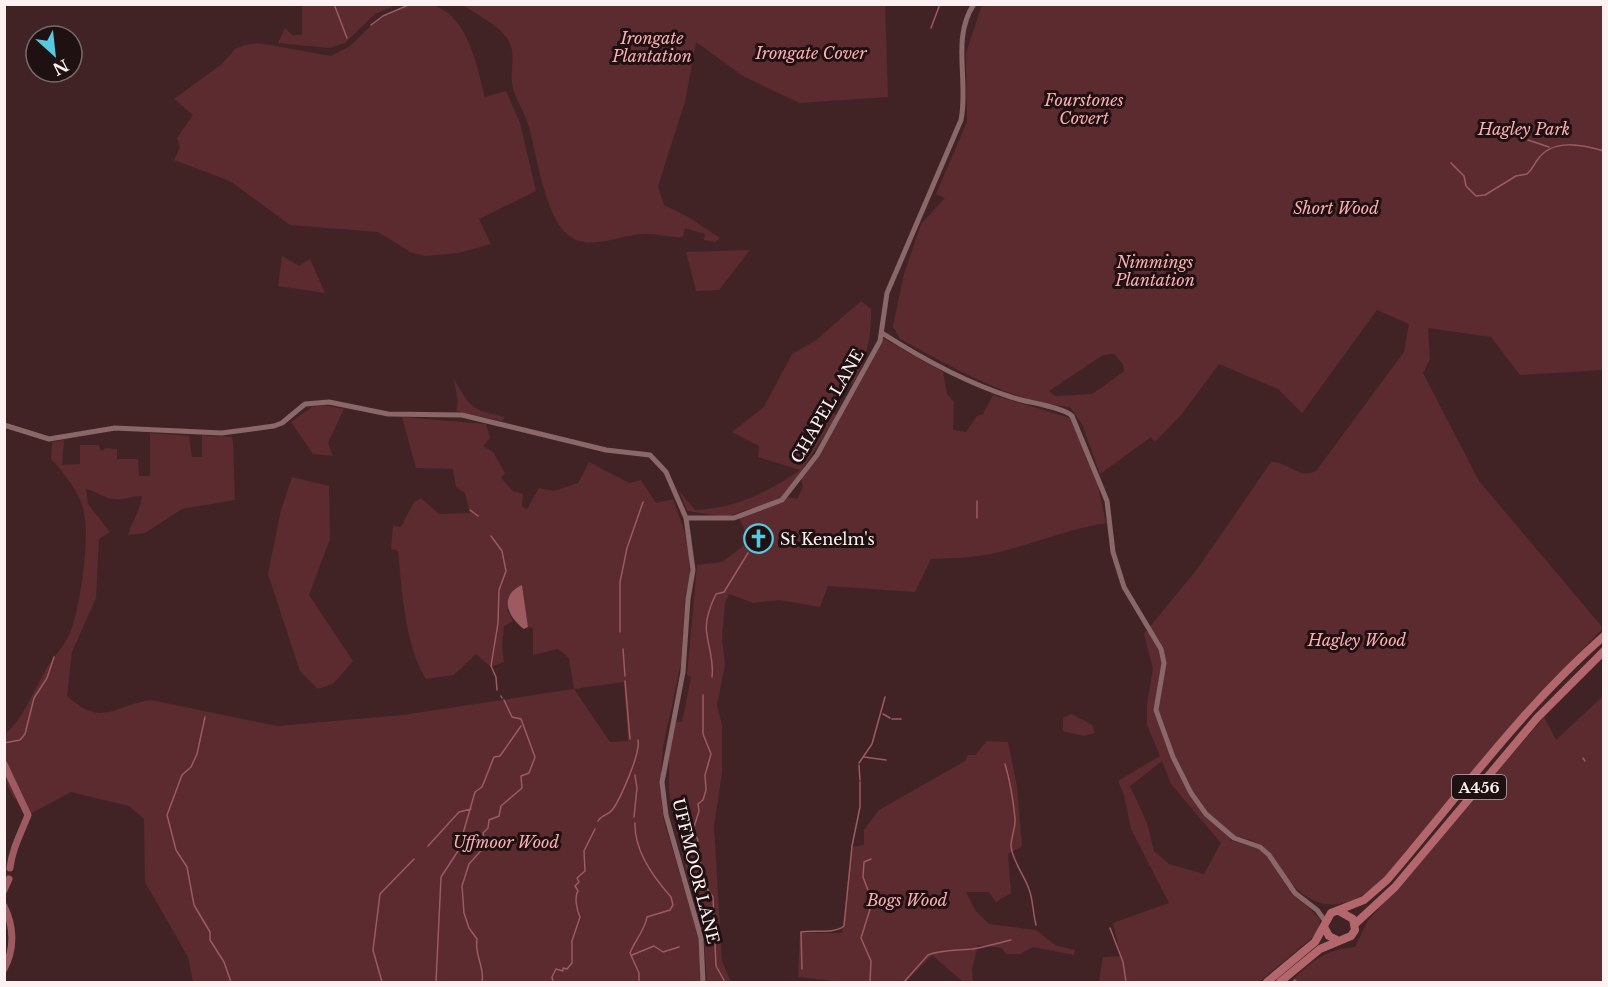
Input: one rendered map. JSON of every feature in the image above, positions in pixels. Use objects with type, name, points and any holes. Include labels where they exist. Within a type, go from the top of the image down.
[{"type":"highway","name":"A456","points":[[1335,912],[1364,900],[1387,880],[1535,704],[1604,636]]},
{"type":"highway","name":"A456","points":[[1355,924],[1389,893],[1537,718],[1604,651]]},
{"type":"highway","points":[[1267,982],[1315,942],[1335,912],[1349,915],[1355,924],[1351,936],[1320,949],[1280,982]]},
{"type":"highway","points":[[1325,924],[1329,936],[1339,941]]},
{"type":"street","name":"CHAPEL LANE","points":[[685,515],[734,518],[775,503],[791,491],[830,435],[880,341],[887,293],[961,120],[965,90],[962,41],[974,4]]},
{"type":"street","points":[[882,333],[975,382],[1029,403],[1065,411],[1072,416],[1107,501],[1113,552],[1124,587],[1161,650],[1164,663],[1156,710],[1178,766],[1206,814],[1234,838],[1260,847],[1269,855],[1295,893],[1317,910],[1325,924]]},
{"type":"street","name":"UFFMOOR LANE","points":[[4,425],[49,439],[115,428],[222,433],[282,423],[305,404],[315,401],[344,403],[388,414],[462,415],[606,450],[650,455],[666,472],[685,515],[693,548],[693,577],[688,598],[683,672],[668,739],[662,782],[666,815],[701,938],[703,982]]},
{"type":"street","points":[[1317,910],[1335,912]]},
{"type":"green space","points":[[302,4],[396,5],[375,14],[345,43],[330,48],[278,43],[285,28],[292,35],[302,35]]},
{"type":"green space","points":[[413,4],[436,6],[457,22],[475,58],[485,97],[506,91],[520,123],[536,191],[479,219],[491,244],[459,253],[425,256],[410,252],[378,232],[290,225],[230,181],[174,160],[180,148],[177,138],[193,115],[174,99],[222,64],[235,49],[258,43],[331,56],[350,46],[377,20]]},
{"type":"green space","name":"Irongate Plantation","points":[[463,5],[885,5],[888,97],[799,103],[743,76],[696,42],[685,102],[658,186],[664,205],[688,217],[720,238],[715,242],[704,240],[705,234],[685,228],[683,237],[642,234],[599,242],[582,242],[564,231],[549,203],[527,121],[513,88],[512,49],[507,38],[498,28]]},
{"type":"green space","points":[[982,5],[1603,5],[1603,370],[1520,375],[1491,337],[1428,328],[1430,359],[1423,373],[1479,481],[1603,628],[1526,708],[1388,874],[1362,895],[1337,904],[1324,904],[1311,899],[1298,890],[1259,844],[1232,835],[1230,840],[1259,849],[1268,856],[1288,887],[1320,919],[1319,929],[1312,938],[1259,982],[1099,982],[1103,957],[1121,956],[1113,923],[1169,903],[1131,829],[1124,795],[1118,781],[1160,756],[1147,725],[1147,704],[1153,669],[1144,634],[1198,568],[1271,462],[1283,464],[1304,473],[1316,471],[1404,352],[1409,324],[1377,310],[1302,413],[1278,389],[1219,364],[1181,415],[1155,442],[1151,437],[1100,474],[1082,424],[1070,407],[1026,398],[982,382],[900,339],[893,326],[904,274],[921,224],[945,198],[936,194],[967,122],[966,53]],"holes":[[[1114,354],[1123,364],[1124,371],[1092,394],[1055,396],[1049,391],[1103,355]],[[1162,761],[1171,784],[1221,843],[1204,874],[1169,864],[1154,851],[1147,823],[1130,786]]]},
{"type":"green space","points":[[750,250],[719,290],[696,291],[686,252]]},
{"type":"green space","points":[[282,256],[299,266],[310,259],[325,293],[278,286]]},
{"type":"green space","points":[[861,301],[871,309],[865,358],[853,384],[845,380],[829,410],[837,416],[787,493],[780,499],[726,517],[687,511],[679,491],[695,510],[710,509],[750,498],[800,470],[758,457],[759,446],[732,432],[764,407],[792,354],[815,341]]},
{"type":"green space","points":[[883,338],[943,372],[947,394],[954,402],[953,430],[966,432],[977,416],[983,414],[993,395],[1070,418],[1096,477],[1106,523],[991,554],[931,559],[915,592],[828,586],[820,607],[779,600],[753,603],[729,594],[725,603],[722,637],[725,665],[717,705],[722,725],[722,773],[714,826],[722,961],[731,982],[707,982],[704,940],[674,821],[669,791],[669,759],[676,722],[682,722],[691,677],[687,675],[697,565],[722,562],[750,541],[739,518],[781,502],[788,497],[797,499],[803,487],[801,478]]},
{"type":"green space","points":[[454,379],[464,397],[474,407],[505,417],[502,421],[456,411],[458,401]]},
{"type":"green space","points":[[324,405],[344,409],[328,443],[333,456],[313,454],[291,422],[312,407]]},
{"type":"green space","name":"Uffmoor Wood","points":[[402,417],[486,424],[490,438],[483,446],[493,452],[505,473],[501,478],[513,491],[523,494],[522,506],[527,509],[539,488],[554,491],[578,483],[589,462],[629,483],[641,480],[656,503],[673,499],[684,530],[689,555],[690,578],[685,597],[681,663],[663,747],[660,787],[663,817],[699,939],[702,982],[193,982],[188,957],[145,882],[144,819],[129,806],[71,792],[28,815],[8,787],[4,735],[22,714],[46,669],[67,639],[76,613],[83,577],[86,540],[84,512],[75,490],[51,459],[52,442],[64,440],[62,465],[80,464],[80,445],[99,445],[101,451],[106,448],[117,449],[117,459],[138,459],[139,476],[150,476],[150,433],[189,436],[192,457],[202,457],[202,435],[232,437],[233,442],[235,500],[182,509],[145,533],[128,535],[142,496],[113,499],[86,489],[88,504],[110,532],[99,539],[96,598],[72,652],[67,696],[79,706],[99,713],[151,700],[277,726],[403,715],[574,689],[569,658],[558,649],[533,655],[533,628],[528,627],[522,585],[507,610],[513,621],[504,626],[502,647],[504,662],[491,667],[476,654],[454,675],[426,679],[413,651],[409,634],[398,551],[391,549],[393,526],[401,527],[414,502],[421,498],[439,514],[470,513],[465,493],[456,487],[453,469],[416,468]],"holes":[[[624,682],[628,741],[610,742],[574,689]]]},
{"type":"green space","points":[[292,477],[329,486],[330,539],[309,595],[353,661],[333,684],[318,689],[300,671],[268,574],[281,510]]},
{"type":"green space","points":[[1603,696],[1603,982],[1290,982],[1305,968],[1326,954],[1355,947],[1367,922],[1544,717],[1556,740]]},
{"type":"green space","points":[[1072,714],[1092,725],[1095,733],[1083,736],[1063,731],[1063,718]]},
{"type":"green space","name":"Bogs Wood","points":[[987,741],[1008,742],[1017,786],[1022,846],[1008,854],[1011,893],[996,902],[989,892],[966,892],[975,910],[989,924],[1036,930],[1055,945],[1075,950],[1074,955],[1033,947],[1020,954],[1006,954],[1002,948],[978,945],[972,969],[973,982],[963,982],[932,955],[905,982],[843,982],[798,977],[800,933],[842,933],[852,847],[864,845],[864,830],[879,810],[965,761],[968,755],[975,755]]},
{"type":"shaded area","points":[[522,585],[528,627],[524,629],[513,618],[508,606],[510,594]]},
{"type":"waterway","points":[[334,4],[347,38]]},
{"type":"waterway","points":[[371,25],[383,16],[411,4]]},
{"type":"waterway","points":[[931,28],[940,4]]},
{"type":"waterway","points":[[1521,139],[1525,140]]},
{"type":"waterway","points":[[1528,140],[1549,147]]},
{"type":"waterway","points":[[1451,163],[1464,176],[1466,186],[1476,196],[1485,195],[1516,176],[1527,174],[1544,152],[1552,148],[1578,145],[1604,151]]},
{"type":"waterway","points":[[977,501],[977,518]]},
{"type":"waterway","points":[[620,632],[620,582],[627,548],[643,502]]},
{"type":"waterway","points":[[470,510],[478,516]]},
{"type":"waterway","points":[[491,536],[502,551],[506,571],[499,590],[498,623],[491,666],[496,677],[497,690]]},
{"type":"waterway","points":[[712,677],[712,661],[706,630],[708,614],[716,594],[724,592],[748,553]]},
{"type":"waterway","points":[[623,649],[625,676]]},
{"type":"waterway","points":[[4,743],[20,740],[25,734],[34,698],[47,678],[54,657]]},
{"type":"waterway","points":[[625,681],[630,739]]},
{"type":"waterway","points":[[703,695],[703,734],[711,754],[705,775],[706,790],[703,800],[698,804],[699,811],[693,830],[698,840],[695,854],[700,860],[703,883],[713,897],[716,966],[725,982]]},
{"type":"waterway","points":[[859,763],[872,744],[885,697]]},
{"type":"waterway","points":[[482,982],[477,939],[469,928],[464,913],[462,886],[469,864],[486,845],[483,833],[488,828],[489,820],[499,816],[501,806],[522,788],[521,776],[529,773],[535,757],[521,719],[512,717],[504,700]]},
{"type":"waterway","points":[[883,714],[890,718]]},
{"type":"waterway","points":[[205,717],[197,754],[191,767],[182,775],[167,815],[176,850],[187,867],[194,905],[210,932],[210,940],[224,962],[231,982]]},
{"type":"waterway","points":[[892,719],[901,719]]},
{"type":"waterway","points":[[436,982],[441,877],[458,851],[475,792],[482,787],[494,757],[500,756],[521,726]]},
{"type":"waterway","points":[[598,821],[611,811],[620,796],[633,765],[638,740]]},
{"type":"waterway","points":[[864,757],[886,760]]},
{"type":"waterway","points":[[4,764],[28,815],[10,868]]},
{"type":"waterway","points":[[1005,764],[1012,791],[1015,818],[1011,846],[1030,893],[1036,925]]},
{"type":"waterway","points":[[859,765],[860,780]]},
{"type":"waterway","points":[[634,817],[637,788],[635,775]]},
{"type":"waterway","points":[[802,969],[801,932],[830,931],[844,926],[852,846],[860,807],[860,782]]},
{"type":"waterway","points":[[428,846],[459,812],[471,809]]},
{"type":"waterway","points":[[635,823],[641,853],[651,872],[671,897],[673,905],[670,910],[647,917],[632,948],[630,953],[639,973],[639,982]]},
{"type":"waterway","points":[[553,982],[552,977],[556,969],[563,971],[563,968],[567,969],[572,963],[572,941],[580,917],[576,900],[578,891],[575,886],[579,882],[577,878],[585,871],[584,851],[595,829]]},
{"type":"waterway","points":[[382,982],[373,950],[380,894],[414,859]]},
{"type":"waterway","points":[[870,982],[871,961],[861,938],[871,906],[871,898],[863,877],[864,862],[871,859]]},
{"type":"waterway","points":[[4,890],[9,879]]},
{"type":"waterway","points":[[4,906],[10,921],[12,938],[10,954],[4,969]]},
{"type":"waterway","points":[[1110,928],[1123,962],[1126,982]]},
{"type":"waterway","points":[[904,982],[928,955],[966,950],[1011,940]]},
{"type":"waterway","points":[[632,955],[654,946],[663,952],[679,947]]},
{"type":"waterway","points":[[1294,980],[1298,982]]},
{"type":"place","name":"St Kenelm's","points":[[759,539]]},
{"type":"park label","name":"Irongate Cover","points":[[811,53]]},
{"type":"park label","name":"Fourstones Covert","points":[[1084,109]]},
{"type":"park label","name":"Hagley Park","points":[[1524,129]]},
{"type":"park label","name":"Short Wood","points":[[1336,208]]},
{"type":"park label","name":"Nimmings Plantation","points":[[1155,271]]},
{"type":"park label","name":"Hagley Wood","points":[[1357,640]]}]
